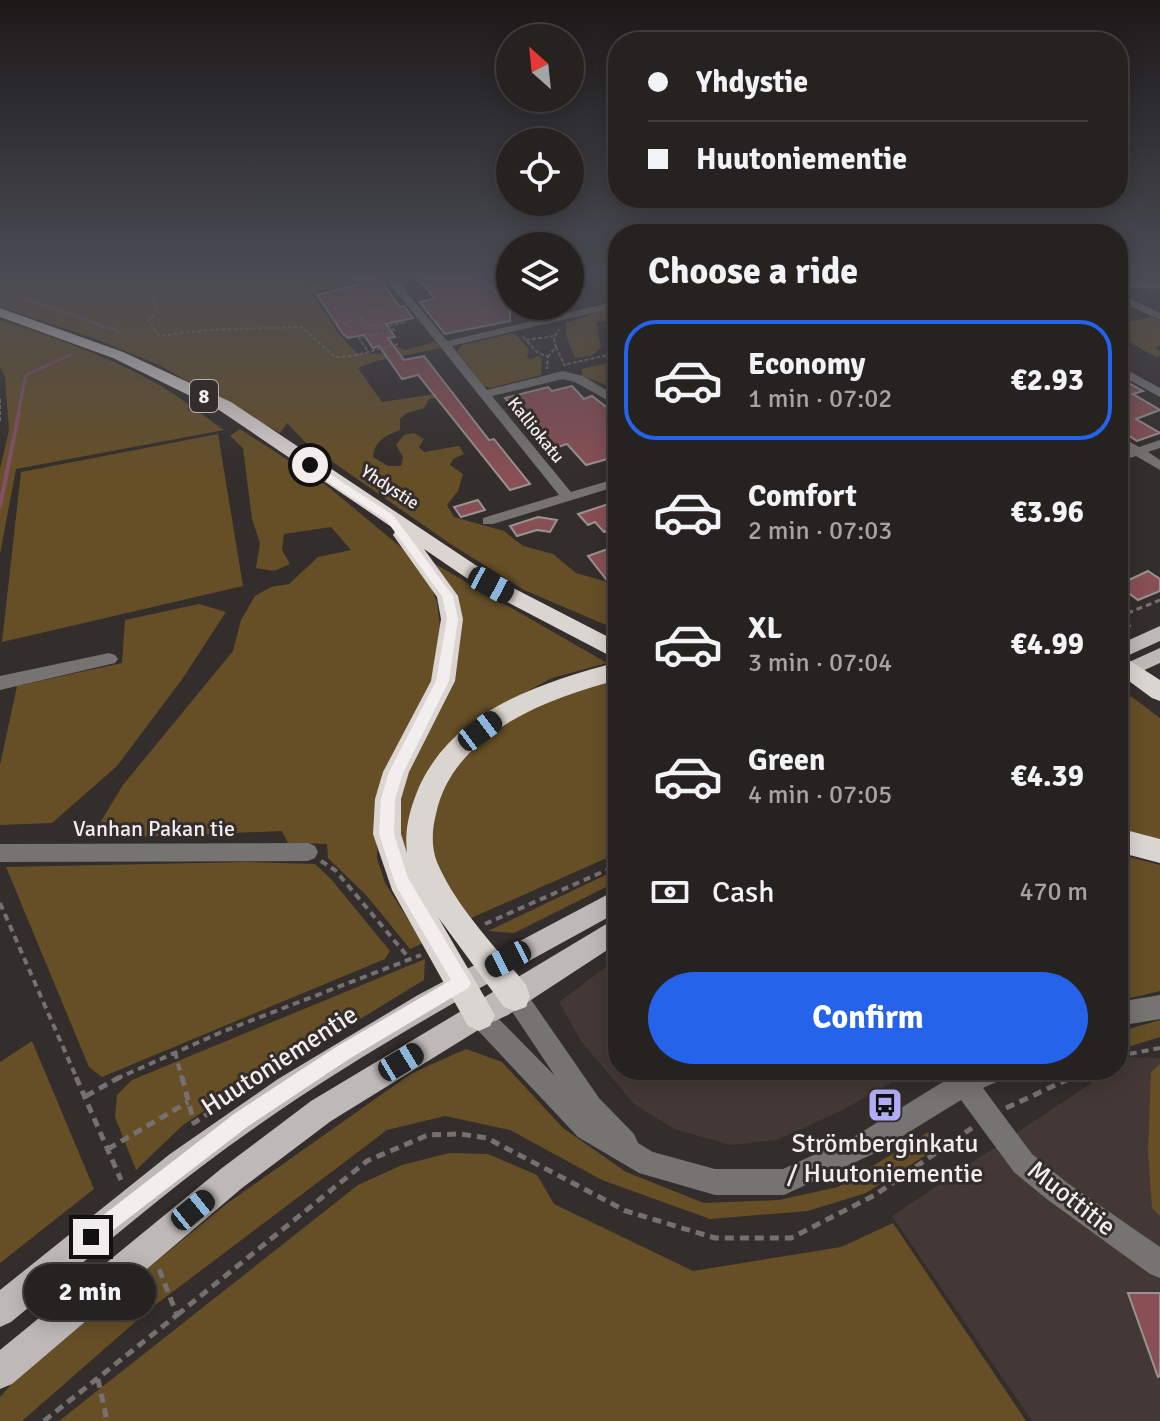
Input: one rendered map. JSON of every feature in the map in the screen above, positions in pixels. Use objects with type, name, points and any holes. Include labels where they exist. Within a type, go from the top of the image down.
[{"type":"highway","name":"Yhdystie","points":[[78,340],[118,355],[225,406],[491,585],[608,647]]},
{"type":"highway","points":[[389,517],[440,584],[447,596],[452,619],[443,681],[396,772],[388,799],[387,834],[402,881],[479,1015]]},
{"type":"highway","points":[[515,996],[431,879],[420,855],[421,817],[430,787],[458,747],[501,715],[569,682],[608,673]]},
{"type":"highway","points":[[1128,673],[1160,692]]},
{"type":"highway","points":[[1128,677],[1160,711]]},
{"type":"highway","points":[[1128,843],[1160,851]]},
{"type":"main road","points":[[1128,661],[1160,633]]},
{"type":"main road","points":[[1128,665],[1160,655]]},
{"type":"main road","name":"Huutoniementie","points":[[0,1311],[240,1120],[342,1053],[462,983],[608,905]]},
{"type":"main road","points":[[0,1372],[232,1178],[321,1111],[515,996],[608,936]]},
{"type":"street","name":"Kalliokatu","points":[[439,340],[568,497]]},
{"type":"street","points":[[443,345],[463,340]]},
{"type":"street","points":[[484,394],[546,372],[571,376],[608,396]]},
{"type":"street","points":[[1128,375],[1160,393]]},
{"type":"street","points":[[1128,454],[1160,444]]},
{"type":"street","points":[[1128,445],[1160,466]]},
{"type":"street","points":[[488,521],[608,485]]},
{"type":"street","points":[[0,683],[109,659]]},
{"type":"street","name":"Vanhan Pakan tie","points":[[0,853],[308,852]]},
{"type":"street","points":[[515,996],[590,1107],[648,1164]]},
{"type":"street","points":[[1128,1012],[1160,1007]]},
{"type":"street","points":[[479,1015],[587,1128],[648,1164],[715,1182],[784,1182],[866,1144],[956,1080]]},
{"type":"street","name":"Muottitie","points":[[962,1080],[1023,1163],[1160,1264]]},
{"type":"path","points":[[319,340],[329,354],[344,359],[367,350],[398,344]]},
{"type":"path","points":[[361,340],[367,350]]},
{"type":"path","points":[[526,340],[537,352],[548,357]]},
{"type":"path","points":[[556,340],[556,347],[571,376]]},
{"type":"path","points":[[546,372],[548,357],[556,347]]},
{"type":"path","points":[[546,372],[564,364],[608,355]]},
{"type":"path","points":[[0,399],[0,423]]},
{"type":"path","points":[[1128,613],[1160,600]]},
{"type":"path","points":[[308,852],[335,870],[409,958]]},
{"type":"path","points":[[469,932],[608,869]]},
{"type":"path","points":[[0,903],[121,1180]]},
{"type":"path","points":[[86,1096],[129,1072],[175,1052],[441,948]]},
{"type":"path","points":[[1128,1054],[1160,1048]]},
{"type":"path","points":[[175,1052],[194,1123],[270,1072]]},
{"type":"path","points":[[44,1421],[367,1161],[428,1135],[460,1134],[487,1138],[626,1211],[715,1238],[791,1238],[875,1195],[990,1115],[1066,1080]]},
{"type":"path","points":[[108,1149],[188,1102]]},
{"type":"path","points":[[159,1267],[177,1315]]},
{"type":"path","points":[[98,1379],[107,1421]]},
{"type":"shaded area","points":[[0,340],[60,340],[149,379],[189,405],[188,411],[196,410],[224,430],[16,469],[0,554],[0,469],[9,430],[5,377],[0,367]]},
{"type":"shaded area","points":[[99,340],[345,340],[357,353],[382,354],[396,346],[405,350],[435,342],[441,348],[376,361],[358,368],[382,402],[456,391],[452,395],[429,399],[424,408],[407,413],[400,419],[400,430],[382,439],[373,457],[388,466],[401,466],[403,457],[396,445],[404,435],[414,433],[424,439],[419,447],[424,452],[459,446],[464,454],[453,459],[450,465],[463,474],[458,491],[447,505],[454,517],[504,531],[523,546],[553,554],[576,573],[608,582],[608,626],[524,590],[449,543],[307,444],[287,423],[280,433],[159,365]]},
{"type":"shaded area","points":[[482,340],[521,340],[529,349],[527,356],[530,360],[537,356],[542,358],[541,375],[490,388],[484,386],[457,351],[462,345]]},
{"type":"shaded area","points":[[568,340],[600,340],[601,348],[591,356],[575,358]]},
{"type":"shaded area","points":[[1129,340],[1160,340],[1160,346],[1155,348],[1160,351],[1160,356],[1157,357]]},
{"type":"shaded area","points":[[608,363],[608,386],[583,376],[581,369]]},
{"type":"shaded area","points":[[240,429],[326,485],[409,554],[428,578],[437,602],[440,626],[432,685],[378,810],[377,858],[385,883],[423,943],[410,949],[367,896],[328,858],[327,844],[288,843],[282,831],[113,838],[100,823],[123,785],[233,651],[241,620],[255,596],[271,587],[289,584],[318,557],[351,550],[331,527],[284,534],[282,550],[290,564],[274,571],[256,568],[260,543],[252,519],[243,448],[230,436]]},
{"type":"shaded area","points":[[218,434],[243,586],[2,642],[21,472]]},
{"type":"shaded area","points":[[435,564],[607,663],[552,678],[502,705],[418,790],[446,922],[441,924],[399,847],[396,828],[404,775],[437,707],[445,581]]},
{"type":"shaded area","points":[[199,604],[226,612],[183,678],[117,766],[52,823],[0,825],[0,765],[17,686],[122,663],[125,620]]},
{"type":"shaded area","points":[[608,682],[608,857],[471,918],[444,879],[431,846],[432,815],[439,795],[450,776],[480,742],[516,716],[559,696]]},
{"type":"shaded area","points":[[1128,696],[1160,718],[1160,840],[1128,832]]},
{"type":"shaded area","points":[[1128,857],[1160,865],[1160,991],[1128,999]]},
{"type":"shaded area","points":[[247,862],[315,864],[390,951],[385,959],[102,1077],[89,1067],[6,867]]},
{"type":"shaded area","points":[[608,874],[608,886],[514,933],[488,931]]},
{"type":"shaded area","points":[[425,959],[424,980],[288,1063],[271,1066],[183,1125],[136,1170],[115,1117],[117,1095],[132,1080]]},
{"type":"shaded area","points":[[608,965],[608,1073],[581,1041],[559,1002]]},
{"type":"shaded area","points":[[1160,1020],[1160,1037],[1128,1047],[1128,1029]]},
{"type":"shaded area","points":[[32,1041],[94,1189],[0,1263],[0,1062]]},
{"type":"shaded area","points":[[466,1049],[502,1062],[563,1128],[626,1172],[704,1203],[779,1200],[838,1187],[930,1131],[945,1143],[866,1193],[808,1211],[710,1219],[602,1180],[510,1130],[445,1116],[387,1130],[150,1309],[22,1421],[0,1421],[0,1397],[24,1370],[225,1205],[412,1073]]},
{"type":"shaded area","points":[[1128,1058],[1160,1058],[1160,1421],[1032,1421],[892,1216],[1096,1080],[1128,1080]]},
{"type":"shaded area","points":[[1160,1064],[1160,1216],[1152,1208],[1148,1151],[1151,1072]]},
{"type":"shaded area","points":[[614,1080],[896,1080],[839,1112],[776,1140],[731,1145],[674,1129],[634,1104]]},
{"type":"shaded area","points":[[449,1153],[488,1154],[537,1175],[554,1204],[693,1271],[841,1247],[893,1223],[1026,1421],[59,1421],[358,1185],[402,1165]]},
{"type":"building","points":[[368,340],[390,340],[404,360],[424,356],[489,440],[494,439],[530,484],[510,490],[418,375],[402,379],[379,346],[373,348]]},
{"type":"building","points":[[1128,383],[1143,391],[1133,394],[1160,410],[1136,419],[1160,433],[1137,441],[1128,435]]},
{"type":"building","points":[[572,386],[584,399],[592,396],[608,408],[608,459],[586,465],[567,444],[549,450],[505,398],[548,387],[552,391]]},
{"type":"building","points":[[478,500],[485,510],[461,517],[454,507]]},
{"type":"building","points":[[608,504],[608,531],[604,532],[595,522],[588,525],[578,514]]},
{"type":"building","points":[[538,517],[557,520],[550,532],[537,530],[517,536],[510,526]]},
{"type":"building","points":[[608,549],[608,582],[588,556]]},
{"type":"building","points":[[1148,571],[1160,579],[1160,591],[1138,600],[1128,592],[1128,580]]},
{"type":"building","points":[[1128,1293],[1160,1293],[1158,1377]]},
{"type":"waterway","points":[[18,414],[26,375],[70,355]]},
{"type":"waterway","points":[[0,506],[19,412]]},
{"type":"place","name":"Strömberginkatu / Huutoniementie","points":[[885,1105]]},
{"type":"route","points":[[91,1237],[240,1120],[342,1053],[462,983],[402,881],[387,834],[388,799],[396,772],[443,681],[452,619],[447,596],[389,517],[310,465]]}]
